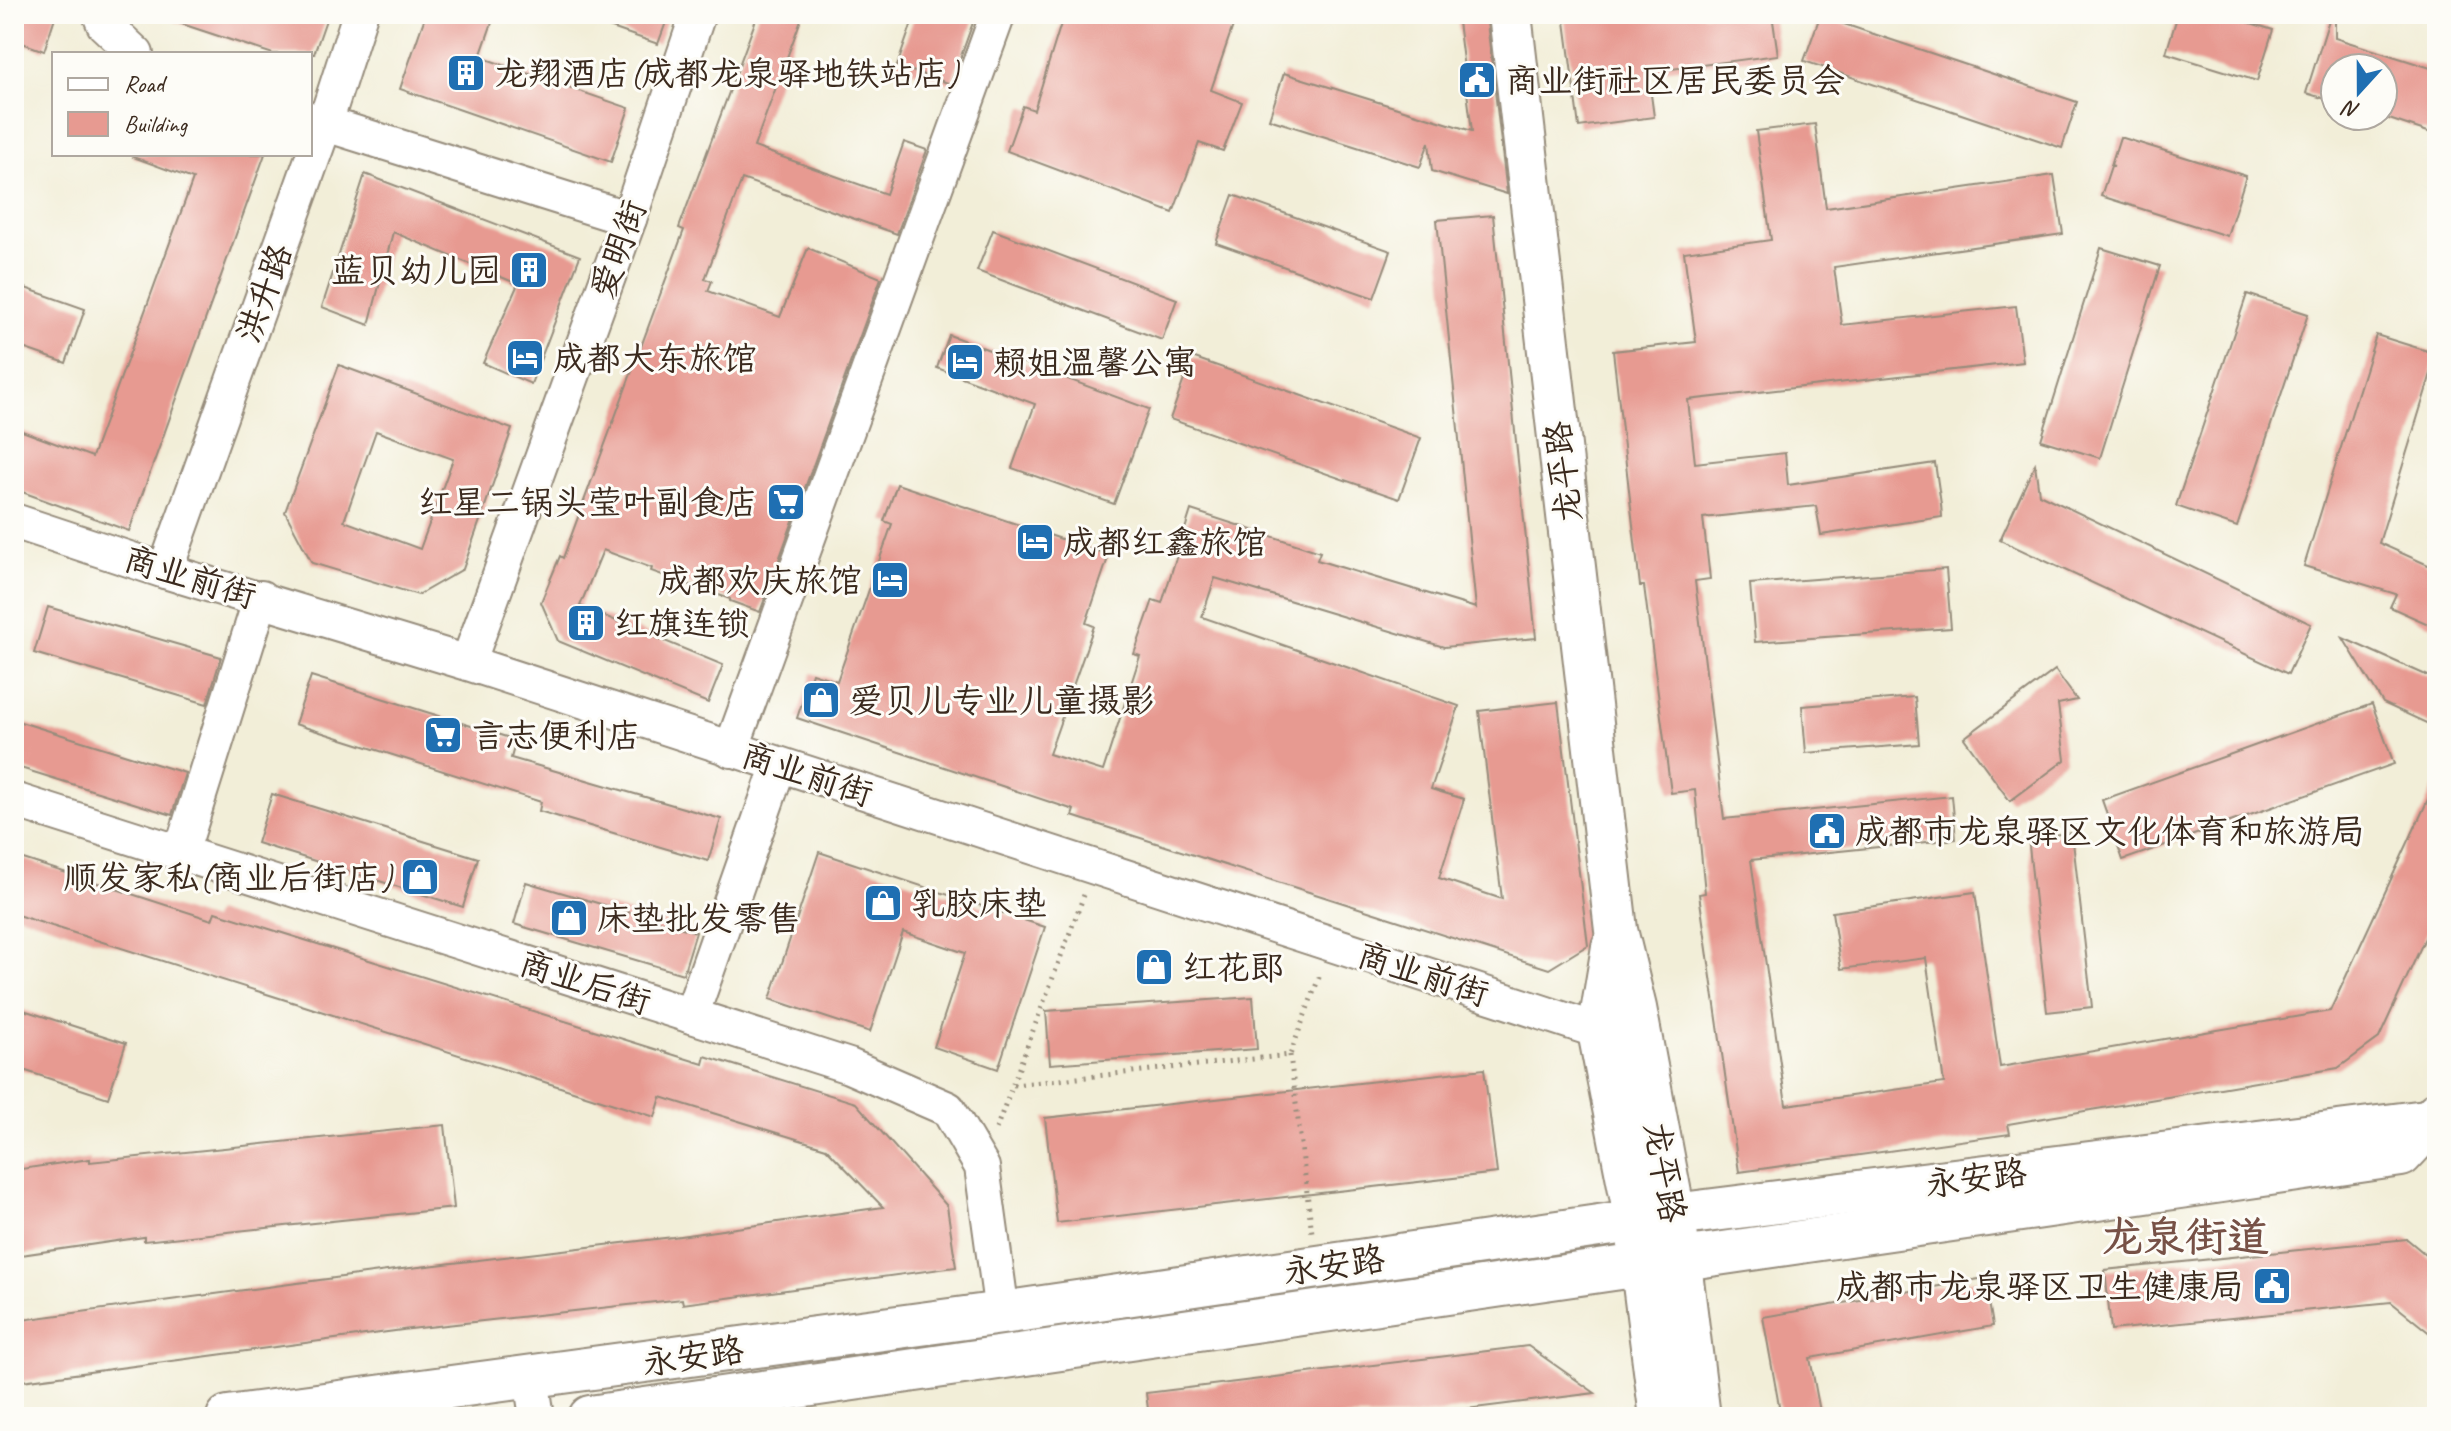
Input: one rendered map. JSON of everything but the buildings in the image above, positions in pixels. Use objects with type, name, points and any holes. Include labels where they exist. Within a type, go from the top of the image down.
[{"type":"street","points":[[100,14],[104,24],[134,52]]},
{"type":"street","name":"洪升路","points":[[317,121],[360,14]]},
{"type":"street","name":"爱明街","points":[[468,663],[629,219],[698,14]]},
{"type":"street","points":[[731,750],[998,14]]},
{"type":"street","name":"龙平路","points":[[1510,14],[1616,930],[1635,1008],[1660,1262],[1661,1417]]},
{"type":"street","points":[[317,121],[629,219]]},
{"type":"street","name":"洪升路","points":[[165,571],[305,156]]},
{"type":"street","name":"商业前街","points":[[14,521],[165,571],[468,663],[1599,1031]]},
{"type":"street","points":[[181,853],[261,598]]},
{"type":"street","points":[[691,1016],[779,765]]},
{"type":"street","name":"商业后街","points":[[14,800],[849,1066],[948,1109],[982,1167],[1002,1313]]},
{"type":"street","name":"龙平路","points":[[1616,930],[1599,1031],[1655,1218]]},
{"type":"street","points":[[590,1417],[2401,1155],[2436,1119]]},
{"type":"street","name":"永安路","points":[[228,1417],[534,1397],[1002,1313],[1655,1218],[2436,1119]]},
{"type":"street","name":"龙平路","points":[[1660,1262],[1699,1417]]},
{"type":"path","points":[[982,1167],[1094,867]]},
{"type":"path","points":[[1316,1268],[1290,1055],[1331,944]]},
{"type":"path","points":[[1013,1085],[1290,1055]]},
{"type":"place","name":"龙翔酒店(成都龙泉驿地铁站店)","points":[[466,73]]},
{"type":"place","name":"商业街社区居民委员会","points":[[1477,80]]},
{"type":"place","name":"蓝贝幼儿园","points":[[529,270]]},
{"type":"place","name":"成都大东旅馆","points":[[525,358]]},
{"type":"place","name":"赖姐温馨公寓","points":[[965,362]]},
{"type":"place","name":"红星二锅头莹叶副食店","points":[[786,502]]},
{"type":"place","name":"成都红鑫旅馆","points":[[1035,542]]},
{"type":"place","name":"成都欢庆旅馆","points":[[890,580]]},
{"type":"place","name":"红旗连锁","points":[[586,623]]},
{"type":"place","name":"爱贝儿专业儿童摄影","points":[[821,700]]},
{"type":"place","name":"言志便利店","points":[[443,735]]},
{"type":"place","name":"成都市龙泉驿区文化体育和旅游局","points":[[1827,831]]},
{"type":"place","name":"顺发家私(商业后街店)","points":[[420,877]]},
{"type":"place","name":"乳胶床垫","points":[[883,903]]},
{"type":"place","name":"床垫批发零售","points":[[569,918]]},
{"type":"place","name":"红花郎","points":[[1154,967]]},
{"type":"place","name":"成都市龙泉驿区卫生健康局","points":[[2272,1286]]},
{"type":"district","name":"龙泉街道","points":[[2185,1237]]}]
